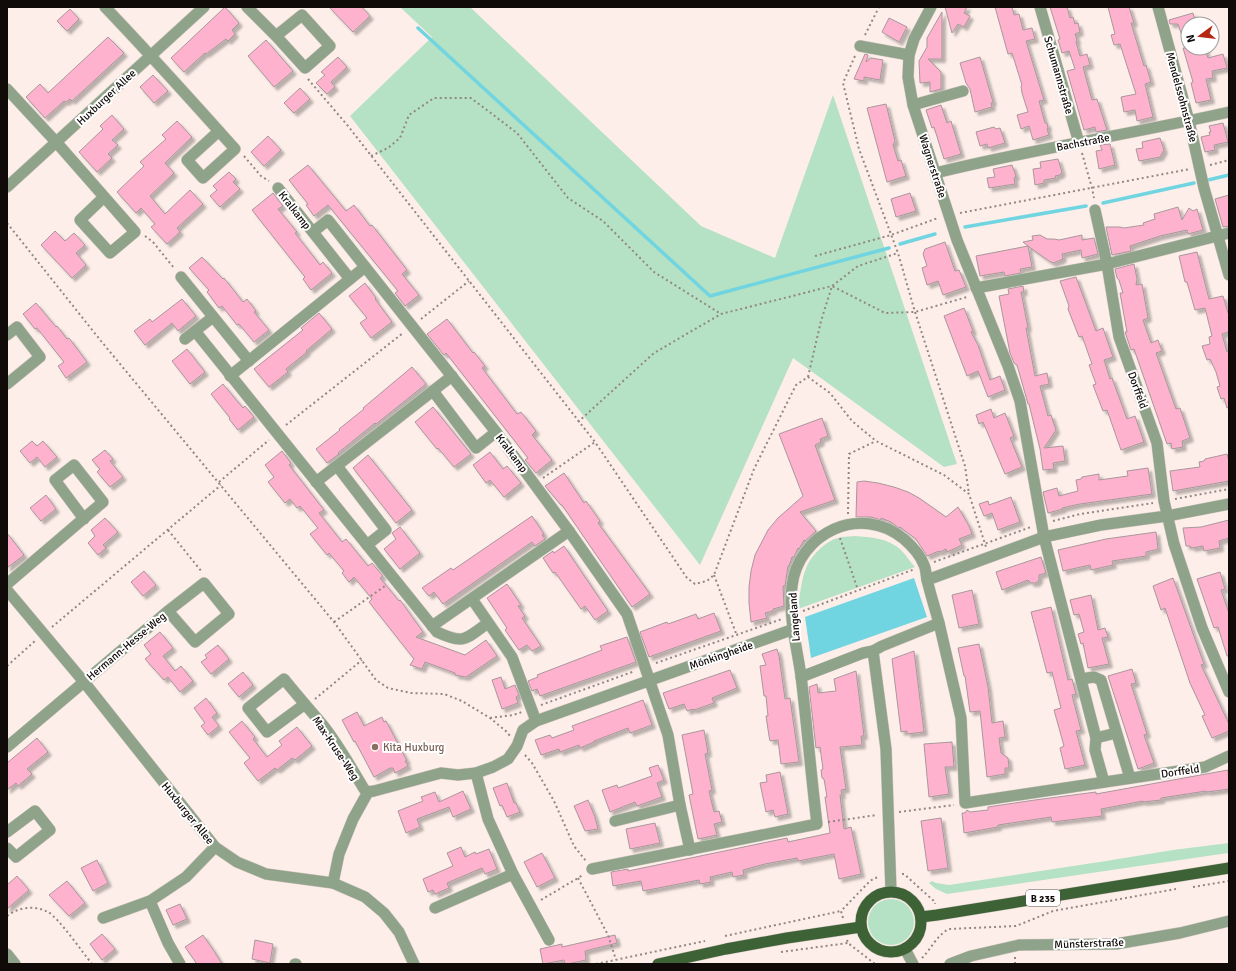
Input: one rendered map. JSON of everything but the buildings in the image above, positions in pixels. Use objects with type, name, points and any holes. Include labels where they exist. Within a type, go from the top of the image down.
[{"type":"main road","name":"B 235","points":[[921,917],[1229,868]]},
{"type":"main road","points":[[891,891],[901,893],[911,898],[918,906],[921,917],[921,929],[915,941],[905,949],[896,952],[887,952],[878,949],[864,936],[861,927],[862,914],[868,902],[878,894],[891,891]]},
{"type":"main road","points":[[658,964],[741,946],[861,927]]},
{"type":"street","points":[[105,7],[151,55],[219,131],[235,149],[203,178],[187,160],[219,131]]},
{"type":"street","name":"Huxburger Allee","points":[[7,187],[204,7]]},
{"type":"street","points":[[247,7],[305,68],[330,46],[302,15],[276,36]]},
{"type":"street","name":"Wagnerstraße","points":[[931,7],[914,39],[909,55],[908,77],[913,105],[936,173],[948,215],[977,291]]},
{"type":"street","name":"Schumannstraße","points":[[1040,7],[1079,143]]},
{"type":"street","name":"Mendelssohnstraße","points":[[1158,7],[1189,121],[1204,188],[1218,236]]},
{"type":"street","points":[[860,46],[909,55]]},
{"type":"street","points":[[7,89],[57,142],[135,232],[110,253],[80,220],[104,197]]},
{"type":"street","points":[[913,105],[963,91]]},
{"type":"street","name":"Bachstraße","points":[[936,173],[993,159],[1229,112]]},
{"type":"street","name":"Kralkamp","points":[[278,188],[350,279]]},
{"type":"street","name":"Dorffeld","points":[[1096,210],[1107,264],[1119,337],[1157,443],[1164,501],[1174,544],[1197,614],[1225,673],[1229,692]]},
{"type":"street","name":"Kralkamp","points":[[312,232],[328,220],[496,432],[569,531],[627,614],[648,680]]},
{"type":"street","points":[[1104,782],[1095,750],[1096,738],[1041,524],[1020,401],[1008,366],[977,291],[1107,264],[1229,233]]},
{"type":"street","points":[[1218,236],[1229,275]]},
{"type":"street","points":[[230,376],[365,267]]},
{"type":"street","points":[[181,277],[249,361]]},
{"type":"street","points":[[185,339],[213,317]]},
{"type":"street","points":[[7,336],[17,327],[40,357],[7,384]]},
{"type":"street","points":[[195,331],[276,434],[437,632],[459,640],[466,638],[488,623]]},
{"type":"street","points":[[316,482],[452,376]]},
{"type":"street","points":[[433,391],[476,448],[496,432]]},
{"type":"street","points":[[7,584],[84,519],[103,502],[74,465],[55,480],[84,519]]},
{"type":"street","points":[[337,466],[386,530],[367,545]]},
{"type":"street","points":[[927,580],[1044,537],[1101,525],[1167,516],[1229,504]]},
{"type":"street","name":"Langeland","points":[[817,824],[801,677],[792,615],[792,586],[794,573],[804,552],[825,533],[848,524],[870,525],[889,530],[899,535],[919,555],[924,566],[961,718],[965,803]]},
{"type":"street","points":[[432,626],[569,531]]},
{"type":"street","name":"Hermann-Hesse-Weg","points":[[7,747],[168,611],[204,582],[229,614],[195,642],[168,611]]},
{"type":"street","name":"Huxburger Allee","points":[[7,590],[84,682],[215,847],[237,862],[266,874],[333,883],[365,897],[384,913],[399,932],[414,964]]},
{"type":"street","points":[[333,883],[339,854],[353,819],[368,792],[441,773],[458,775],[476,773],[503,763],[513,754],[523,730],[536,721],[512,657],[472,599]]},
{"type":"street","points":[[801,677],[863,653],[873,652],[882,646],[939,623]]},
{"type":"street","name":"Mönkingheide","points":[[536,721],[794,629]]},
{"type":"street","points":[[873,652],[886,749],[891,891]]},
{"type":"street","points":[[1081,679],[1094,677],[1100,680],[1130,778]]},
{"type":"street","name":"Max-Kruse-Weg","points":[[306,705],[267,732],[248,708],[284,679],[306,705],[322,725],[342,753],[364,789],[368,792]]},
{"type":"street","points":[[648,680],[668,735],[680,805],[690,850]]},
{"type":"street","points":[[1096,738],[1116,733]]},
{"type":"street","name":"Dorffeld","points":[[965,803],[1205,767],[1229,756]]},
{"type":"street","points":[[476,773],[488,820],[513,874],[549,940]]},
{"type":"street","points":[[615,821],[680,805]]},
{"type":"street","points":[[7,832],[35,811],[50,830],[16,857],[7,848]]},
{"type":"street","points":[[592,869],[817,824]]},
{"type":"street","points":[[103,918],[150,900],[186,876],[215,847]]},
{"type":"street","points":[[435,908],[513,874]]},
{"type":"street","points":[[150,900],[168,943],[180,964]]},
{"type":"street","name":"Münsterstraße","points":[[950,964],[971,956],[1019,945],[1116,944],[1180,933],[1229,921]]},
{"type":"street","points":[[905,949],[917,961]]},
{"type":"street","points":[[7,954],[15,964]]},
{"type":"path","points":[[879,7],[843,83],[859,149],[898,253],[915,312],[965,466],[969,494],[990,557]]},
{"type":"path","points":[[305,68],[307,78],[348,126],[595,442],[687,578],[695,584],[707,581],[714,575],[754,469],[796,385],[808,377],[821,321],[832,286]]},
{"type":"path","points":[[371,156],[388,148],[400,138],[409,115],[434,98],[471,98],[517,133],[568,198],[603,221],[654,272],[721,314]]},
{"type":"path","points":[[1079,143],[1092,188],[1096,210]]},
{"type":"path","points":[[235,149],[248,160],[261,176],[278,188]]},
{"type":"path","points":[[815,256],[891,235],[948,215],[1200,167],[1229,160]]},
{"type":"path","points":[[7,223],[101,341],[334,622],[376,680],[388,688],[411,693],[444,694],[462,701],[490,718],[507,732],[532,763],[554,801],[574,846],[592,869],[531,906]]},
{"type":"path","points":[[135,232],[143,234],[153,242],[181,277]]},
{"type":"path","points":[[578,422],[654,353],[721,314],[832,286],[858,266],[898,253]]},
{"type":"path","points":[[218,482],[468,281]]},
{"type":"path","points":[[832,286],[885,313],[915,312],[977,291]]},
{"type":"path","points":[[808,377],[830,394],[852,421],[876,440],[944,475],[969,494]]},
{"type":"path","points":[[848,524],[849,454],[876,440]]},
{"type":"path","points":[[535,484],[595,442]]},
{"type":"path","points":[[7,666],[221,485]]},
{"type":"path","points":[[490,718],[513,715],[531,709],[1041,524],[1080,514],[1164,501],[1229,488]]},
{"type":"path","points":[[837,528],[858,590]]},
{"type":"path","points":[[168,530],[205,575],[204,582]]},
{"type":"path","points":[[714,575],[742,648]]},
{"type":"path","points":[[334,622],[394,580]]},
{"type":"path","points":[[306,705],[362,660]]},
{"type":"path","points":[[817,824],[965,803]]},
{"type":"path","points":[[901,875],[904,874],[935,902],[937,915]]},
{"type":"path","points":[[724,937],[841,911],[870,881],[880,877]]},
{"type":"path","points":[[578,878],[608,934],[616,960]]},
{"type":"path","points":[[1192,887],[1229,881]]},
{"type":"path","points":[[917,961],[929,951],[942,932],[949,929],[1016,926],[1053,911],[1177,889]]},
{"type":"path","points":[[7,916],[13,912],[26,908],[36,908],[49,912],[92,964]]},
{"type":"path","points":[[841,911],[842,916]]},
{"type":"path","points":[[596,964],[708,940]]},
{"type":"path","points":[[778,952],[848,943],[875,964]]},
{"type":"green space","points":[[400,7],[470,7],[701,226],[775,258],[833,95],[957,464],[944,467],[793,358],[700,565],[350,116],[432,37]]},
{"type":"green space","points":[[854,536],[873,538],[891,543],[901,550],[915,567],[798,609],[803,576],[812,557],[824,545],[833,540],[842,537]]},
{"type":"green space","points":[[1229,843],[1228,853],[947,894],[936,889],[929,883],[932,881],[949,885],[1173,850]]},
{"type":"green space","points":[[891,899],[904,903],[910,909],[914,922],[910,935],[904,941],[891,945],[878,941],[872,935],[868,922],[872,909],[878,903]]},
{"type":"water","points":[[914,578],[927,617],[811,658],[805,617]]},
{"type":"waterway","points":[[418,28],[710,296],[889,248]]},
{"type":"waterway","points":[[1208,180],[1229,175]]},
{"type":"waterway","points":[[1103,203],[1194,183]]},
{"type":"waterway","points":[[965,227],[1086,206]]},
{"type":"waterway","points":[[900,244],[935,234]]},
{"type":"place","name":"Kita Huxburg","points":[[375,747]]}]
